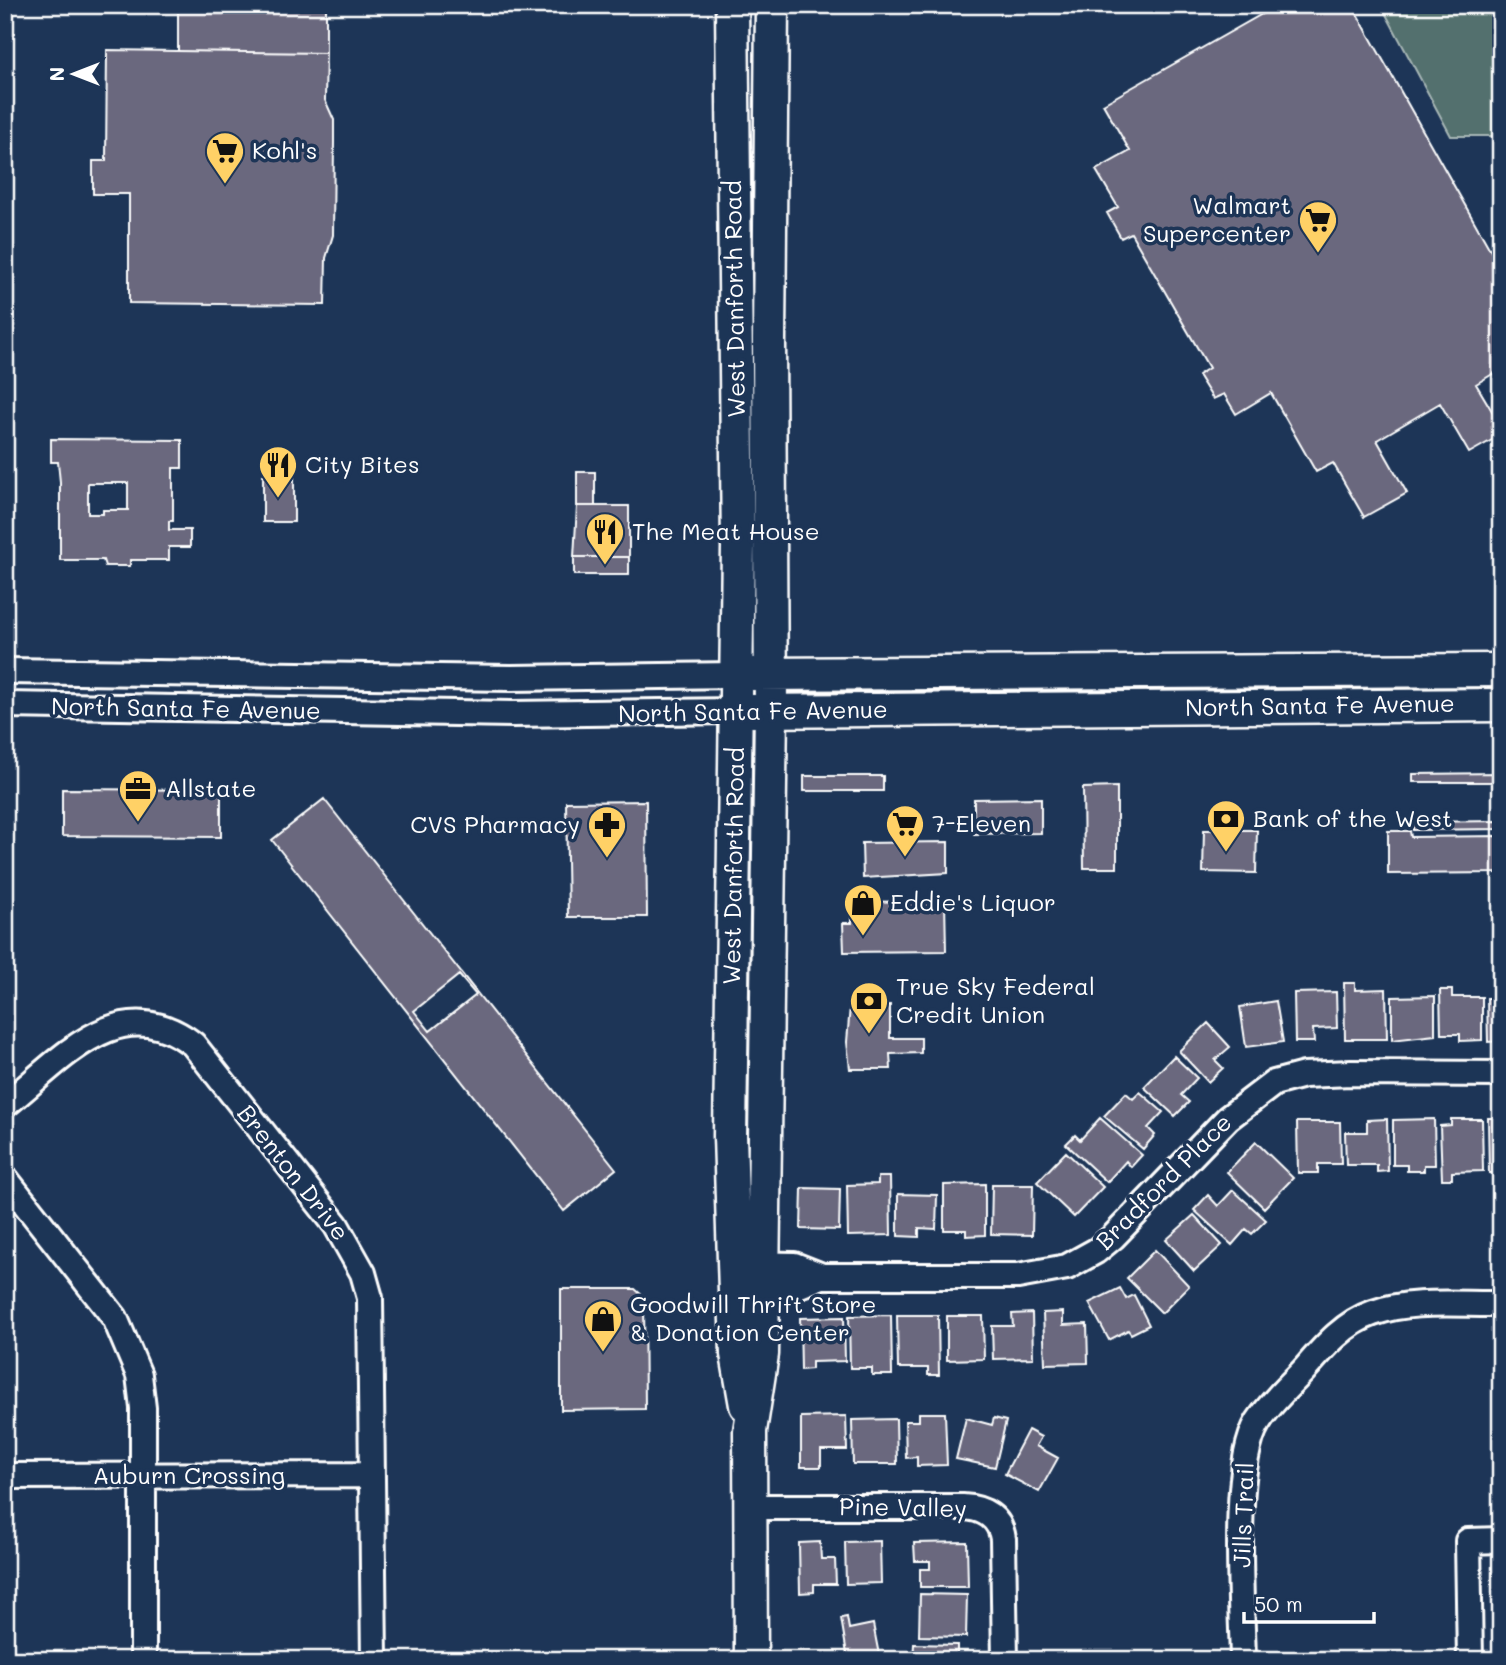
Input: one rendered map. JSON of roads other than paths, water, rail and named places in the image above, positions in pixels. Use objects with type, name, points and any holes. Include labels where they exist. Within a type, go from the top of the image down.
[{"type":"main road","name":"West Danforth Road","points":[[732,5],[738,547],[730,1136],[762,1354],[750,1431],[751,1660]]},
{"type":"main road","name":"West Danforth Road","points":[[749,1276],[771,711],[769,340],[772,5]]},
{"type":"main road","points":[[733,224],[751,298],[752,337],[769,340]]},
{"type":"main road","name":"North Santa Fe Avenue","points":[[736,675],[1501,670]]},
{"type":"main road","points":[[965,710],[964,693],[998,692],[1047,673]]},
{"type":"main road","name":"North Santa Fe Avenue","points":[[736,711],[1501,705]]},
{"type":"street","name":"North Santa Fe Avenue","points":[[5,671],[512,678],[736,675]]},
{"type":"street","points":[[5,684],[35,671]]},
{"type":"street","points":[[99,707],[164,691],[194,692],[196,675]]},
{"type":"street","name":"North Santa Fe Avenue","points":[[5,705],[485,714],[736,711]]},
{"type":"street","name":"Brenton Drive","points":[[5,1105],[92,1036],[112,1026],[132,1023],[155,1025],[175,1031],[192,1044],[336,1225],[363,1273],[370,1298],[374,1660]]},
{"type":"street","name":"Bradford Place","points":[[749,1276],[795,1287],[822,1276],[1018,1276],[1067,1267],[1096,1251],[1113,1237],[1228,1118],[1274,1083],[1304,1075],[1351,1073],[1501,1074]]},
{"type":"street","points":[[5,1178],[115,1318],[129,1345],[139,1375],[143,1408],[144,1660]]},
{"type":"street","name":"Jills Trail","points":[[1243,1660],[1242,1492],[1246,1450],[1258,1422],[1318,1353],[1351,1322],[1375,1312],[1405,1306],[1501,1304]]},
{"type":"street","name":"Auburn Crossing","points":[[5,1476],[372,1475]]},
{"type":"street","name":"Pine Valley","points":[[750,1507],[962,1507],[990,1514],[1000,1527],[1003,1539],[1005,1660]]},
{"type":"street","points":[[1470,1660],[1468,1541],[1501,1540]]},
{"type":"place","name":"Kohl's","points":[[225,185]]},
{"type":"place","name":"Walmart Supercenter","points":[[1318,254]]},
{"type":"place","name":"City Bites","points":[[278,499]]},
{"type":"place","name":"The Meat House","points":[[605,566]]},
{"type":"place","name":"Allstate","points":[[138,823]]},
{"type":"place","name":"Bank of the West","points":[[1226,853]]},
{"type":"place","name":"7-Eleven","points":[[905,858]]},
{"type":"place","name":"CVS Pharmacy","points":[[607,859]]},
{"type":"place","name":"Eddie's Liquor","points":[[863,937]]},
{"type":"place","name":"True Sky Federal Credit Union","points":[[869,1035]]},
{"type":"place","name":"Goodwill Thrift Store & Donation Center","points":[[603,1353]]}]
